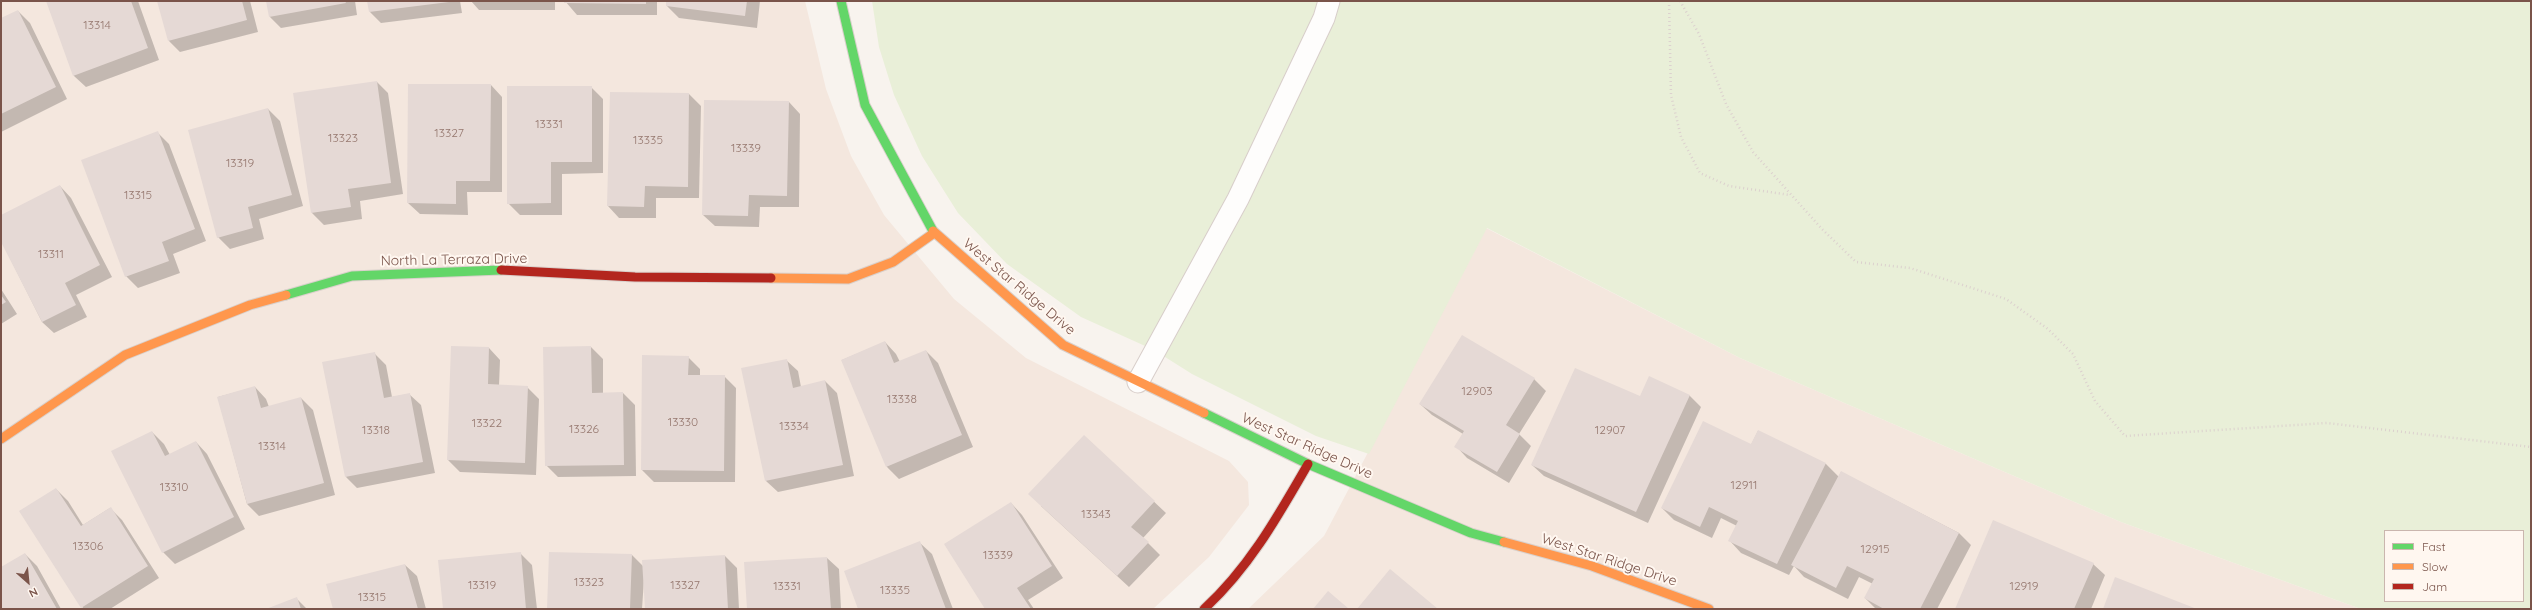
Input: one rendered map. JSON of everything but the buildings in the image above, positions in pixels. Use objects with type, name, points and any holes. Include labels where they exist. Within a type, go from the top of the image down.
[{"type":"street","points":[[841,1],[865,105],[934,233]]},
{"type":"street","name":"West Star Ridge Drive","points":[[934,233],[1063,345],[1138,382],[1308,464],[1471,532],[1592,566],[1709,609]]},
{"type":"street","name":"North La Terraza Drive","points":[[1,439],[125,355],[250,305],[352,276],[493,270],[635,277],[848,279],[893,262],[934,233]]},
{"type":"street","points":[[1204,609],[1218,597],[1264,539],[1308,464]]},
{"type":"lane","points":[[1138,382],[1238,199],[1321,25],[1329,1]]},
{"type":"path","points":[[1669,1],[1671,95],[1681,136],[1700,173],[1729,186],[1790,195]]},
{"type":"path","points":[[1680,1],[1699,34],[1726,104],[1753,152],[1822,229],[1856,262],[1910,268],[2006,299],[2048,329],[2073,354],[2095,401],[2124,436],[2327,423],[2531,447]]},
{"type":"shaded area","points":[[1,1],[805,1],[826,89],[851,156],[884,215],[954,299],[1026,358],[1229,461],[1248,482],[1249,505],[1209,557],[1153,609],[1,609]]},
{"type":"shaded area","points":[[1486,228],[1740,358],[2121,522],[2361,609],[1248,609],[1324,536]]},
{"type":"green space","points":[[872,1],[2531,1],[2531,609],[2361,609],[2121,522],[1740,358],[1487,228],[1369,454],[1316,436],[1192,374],[1154,350],[1081,317],[1007,264],[958,213],[922,156],[894,95],[879,47]]},
{"type":"traffic: fast","points":[[841,1],[865,105],[933,231]]},
{"type":"traffic: fast","points":[[286,295],[352,276],[501,270]]},
{"type":"traffic: fast","points":[[1204,413],[1308,464],[1471,533],[1504,542]]},
{"type":"traffic: slow","points":[[933,231],[1063,345],[1204,413]]},
{"type":"traffic: slow","points":[[771,278],[848,279],[893,262],[934,233]]},
{"type":"traffic: slow","points":[[1,439],[125,355],[250,305],[286,295]]},
{"type":"traffic: slow","points":[[1504,542],[1592,566],[1709,609]]},
{"type":"traffic: jam","points":[[501,270],[635,277],[771,278]]},
{"type":"traffic: jam","points":[[1204,609],[1235,576],[1262,541],[1308,464]]}]
